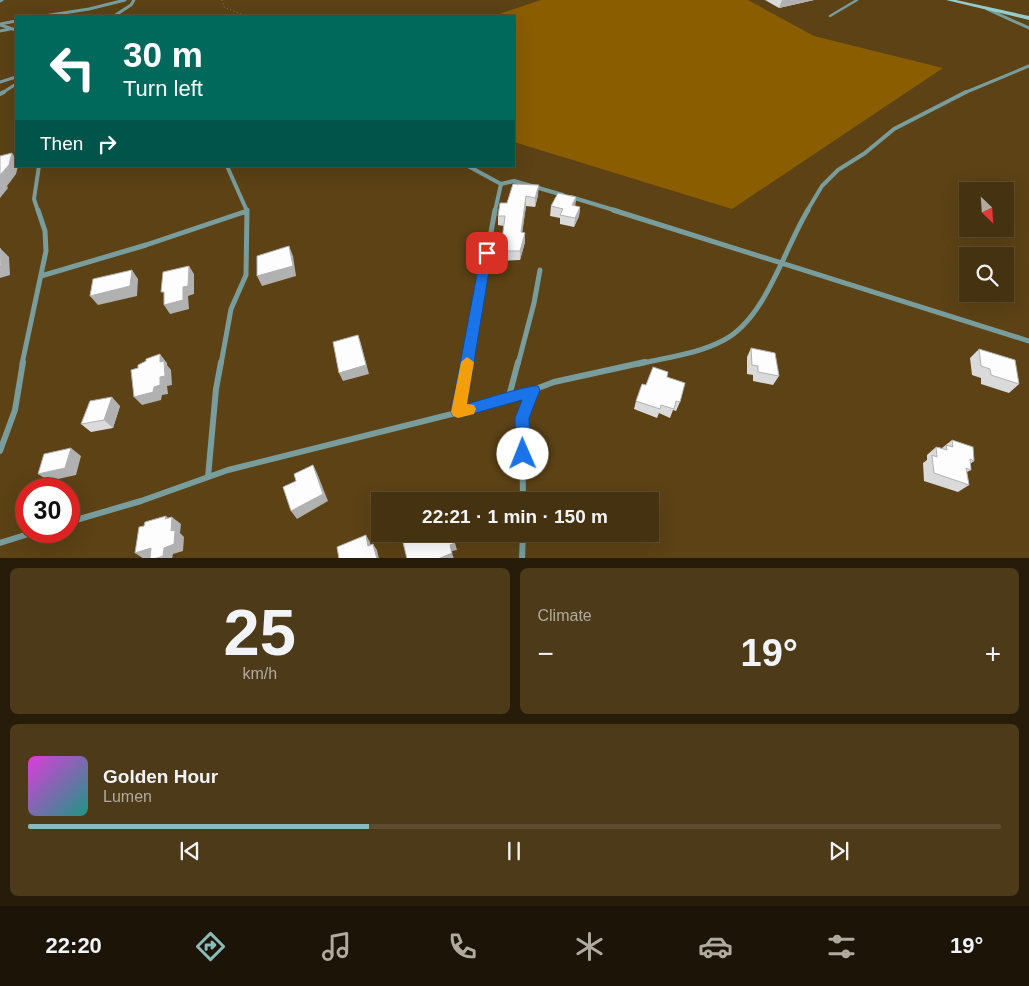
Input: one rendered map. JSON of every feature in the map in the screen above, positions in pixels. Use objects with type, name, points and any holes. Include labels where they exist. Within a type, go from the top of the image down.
[{"type":"street","points":[[50,15],[89,9],[125,0]]},
{"type":"street","points":[[116,15],[131,5],[134,0]]},
{"type":"street","points":[[949,0],[1029,18]]},
{"type":"street","points":[[985,8],[1029,28]]},
{"type":"street","points":[[0,25],[15,21]]},
{"type":"street","points":[[0,25],[15,29]]},
{"type":"street","points":[[0,31],[15,29]]},
{"type":"street","points":[[80,519],[141,501],[228,470],[508,400],[554,382],[702,350],[725,340],[742,328],[758,307],[804,216],[822,186],[838,170],[865,153],[894,129],[969,90],[1004,78],[1029,66]]},
{"type":"street","points":[[0,82],[15,77]]},
{"type":"street","points":[[0,94],[15,85]]},
{"type":"street","points":[[0,451],[15,410],[26,335],[46,251],[45,231],[34,198],[39,167]]},
{"type":"street","points":[[208,477],[216,389],[231,310],[246,275],[247,211],[227,167]]},
{"type":"street","points":[[470,167],[501,184],[514,181],[532,185],[1029,341]]},
{"type":"street","points":[[458,412],[489,238],[501,184]]},
{"type":"street","points":[[41,276],[146,246],[247,211]]},
{"type":"street","points":[[508,400],[534,303],[540,270]]},
{"type":"street","points":[[523,492],[522,418],[533,390]]},
{"type":"street","points":[[0,542],[15,538]]},
{"type":"street","points":[[522,558],[523,542]]},
{"type":"lane","points":[[830,16],[857,0]]},
{"type":"path","points":[[222,0],[224,7],[244,15]]},
{"type":"shaded area","points":[[541,0],[748,0],[814,36],[943,68],[732,209],[515,142],[515,15],[496,15]]},
{"type":"building","points":[[12,153],[9,165],[0,175],[0,156]]},
{"type":"building","points":[[513,184],[539,185],[535,198],[526,196],[521,232],[525,233],[520,251],[496,251],[498,241],[502,240],[505,216],[498,216],[500,203],[507,203]]},
{"type":"building","points":[[558,193],[576,197],[572,205],[580,207],[575,218],[560,215],[563,209],[551,206]]},
{"type":"building","points":[[289,246],[293,266],[257,276],[257,256]]},
{"type":"building","points":[[189,266],[188,286],[183,287],[183,300],[164,305],[164,292],[161,292],[163,272]]},
{"type":"building","points":[[132,270],[130,286],[90,296],[93,279]]},
{"type":"building","points":[[358,335],[366,365],[339,373],[333,342]]},
{"type":"building","points":[[751,348],[775,353],[779,376],[758,372],[758,366],[752,365]]},
{"type":"building","points":[[979,349],[1015,360],[1019,384],[991,375],[990,369],[981,366]]},
{"type":"building","points":[[160,354],[160,362],[164,361],[165,376],[160,377],[160,385],[154,387],[153,392],[134,397],[131,370],[138,368],[138,365],[146,361],[146,359]]},
{"type":"building","points":[[653,367],[668,372],[667,377],[685,383],[680,402],[676,401],[674,409],[661,405],[660,409],[636,401],[642,384],[646,385]]},
{"type":"building","points":[[112,397],[104,420],[81,424],[90,401]]},
{"type":"building","points":[[952,440],[973,447],[974,461],[970,459],[971,470],[966,468],[969,485],[934,473],[932,455],[937,457],[936,447],[947,450],[946,445],[953,447]]},
{"type":"building","points":[[71,448],[65,468],[38,474],[44,454]]},
{"type":"building","points":[[313,465],[323,494],[291,511],[283,487],[296,481],[294,474]]},
{"type":"building","points":[[166,516],[165,519],[172,517],[171,531],[175,530],[174,544],[164,548],[163,556],[150,558],[151,548],[135,553],[139,527],[144,526],[145,522]]},
{"type":"building","points":[[366,535],[368,546],[373,544],[377,558],[339,558],[337,547]]},
{"type":"building","points":[[403,542],[455,542],[450,545],[452,553],[440,558],[407,558]]},
{"type":"slow traffic","points":[[467,362],[458,412],[469,409]]},
{"type":"route","points":[[487,253],[458,412],[508,400],[533,390],[522,418],[523,454]]}]
